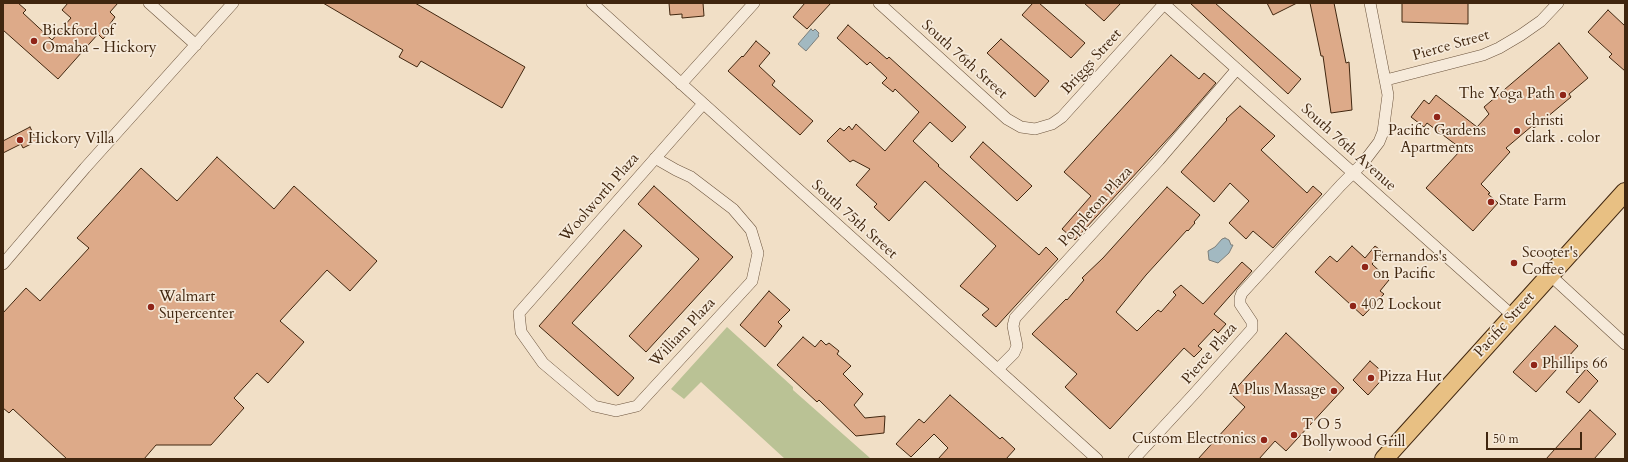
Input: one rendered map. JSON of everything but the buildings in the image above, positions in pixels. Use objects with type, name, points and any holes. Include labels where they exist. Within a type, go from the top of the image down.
[{"type":"main road","name":"Pacific Street","points":[[1384,459],[1625,192]]},
{"type":"street","points":[[149,3],[196,45]]},
{"type":"street","points":[[3,264],[85,168],[234,3]]},
{"type":"street","name":"South 75th Street","points":[[592,3],[1097,459]]},
{"type":"street","points":[[681,84],[754,3]]},
{"type":"street","name":"South 76th Street","points":[[879,3],[1007,119],[1022,127],[1035,129]]},
{"type":"street","name":"Pierce Plaza","points":[[1134,459],[1252,329],[1252,322],[1240,304],[1242,293],[1373,151],[1383,132],[1389,100],[1370,3]]},
{"type":"street","name":"Pierce Street","points":[[1386,80],[1483,55],[1499,48],[1522,35],[1541,21],[1558,3]]},
{"type":"street","name":"Briggs Street","points":[[1035,129],[1052,124],[1062,117],[1164,4]]},
{"type":"street","name":"South 76th Avenue","points":[[1164,4],[1513,316]]},
{"type":"street","name":"Poppleton Plaza","points":[[998,370],[1014,354],[1017,346],[1013,326],[1015,318],[1159,160],[1237,70]]},
{"type":"street","name":"Woolworth Plaza","points":[[637,406],[616,411],[594,406],[543,363],[521,332],[519,313],[703,104]]},
{"type":"street","name":"William Plaza","points":[[637,406],[752,281],[758,253],[751,230],[733,209],[691,177],[655,158]]},
{"type":"street","points":[[1550,275],[1625,344]]},
{"type":"green space","points":[[727,327],[793,387],[793,390],[870,458],[785,459],[701,382],[684,399],[671,389]]},
{"type":"water","points":[[811,29],[813,31],[815,29],[819,33],[819,36],[806,51],[798,44]]},
{"type":"water","points":[[1225,238],[1229,240],[1231,245],[1233,245],[1229,253],[1218,263],[1209,260],[1208,251]]},
{"type":"place","name":"Bickford of Omaha - Hickory","points":[[34,41]]},
{"type":"place","name":"The Yoga Path","points":[[1563,95]]},
{"type":"place","name":"Pacific Gardens Apartments","points":[[1437,117]]},
{"type":"place","name":"christi clark . color","points":[[1517,131]]},
{"type":"place","name":"Hickory Villa","points":[[20,140]]},
{"type":"place","name":"State Farm","points":[[1491,202]]},
{"type":"place","name":"Scooter's Coffee","points":[[1514,263]]},
{"type":"place","name":"Fernandos's on Pacific","points":[[1365,267]]},
{"type":"place","name":"402 Lockout","points":[[1353,306]]},
{"type":"place","name":"Walmart Supercenter","points":[[151,307]]},
{"type":"place","name":"Phillips 66","points":[[1534,365]]},
{"type":"place","name":"Pizza Hut","points":[[1371,378]]},
{"type":"place","name":"A Plus Massage","points":[[1334,391]]},
{"type":"place","name":"T O 5 Bollywood Grill","points":[[1294,435]]},
{"type":"place","name":"Custom Electronics","points":[[1264,440]]}]
